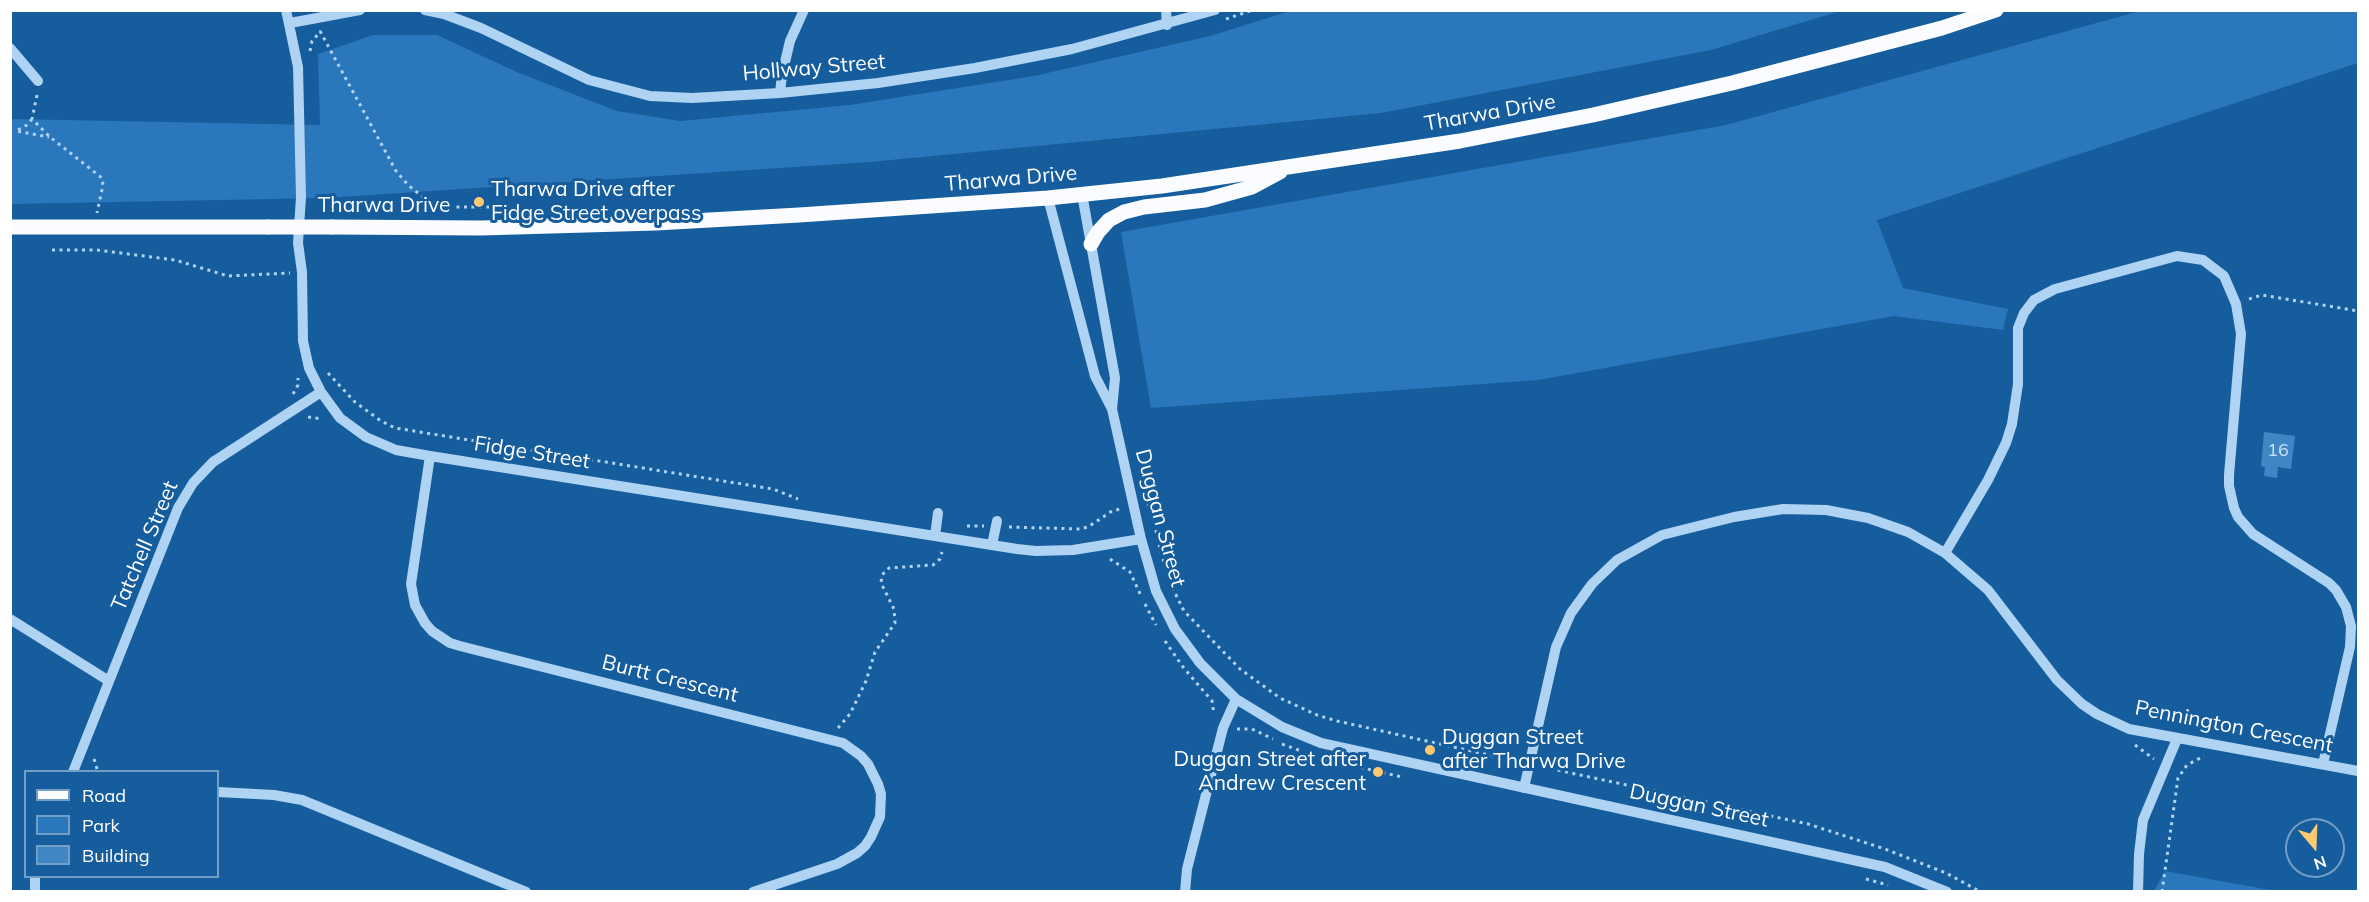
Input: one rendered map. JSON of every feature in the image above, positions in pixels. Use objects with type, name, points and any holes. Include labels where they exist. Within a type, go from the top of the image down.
[{"type":"main road","name":"Tharwa Drive","points":[[10,227],[480,228],[656,223],[1048,198],[1162,186],[1460,141],[1593,115],[1732,83],[1942,28],[1996,10]]},
{"type":"main road","points":[[1091,244],[1109,220],[1124,212],[1144,207],[1205,200],[1252,187],[1291,166]]},
{"type":"street","name":"Fidge Street","points":[[286,10],[298,67],[301,197],[298,243],[302,272],[303,341],[309,368],[321,392],[340,418],[366,437],[396,450],[430,456],[1036,551],[1073,550],[1141,539]]},
{"type":"street","points":[[290,23],[360,10]]},
{"type":"street","name":"Hollway Street","points":[[425,10],[445,12],[589,80],[650,96],[692,98],[780,93],[878,83],[975,68],[1072,49],[1167,25],[1215,10]]},
{"type":"street","points":[[780,93],[790,41],[804,10]]},
{"type":"street","points":[[1166,10],[1167,25]]},
{"type":"street","points":[[10,48],[38,81]]},
{"type":"street","name":"Duggan Street","points":[[1082,194],[1115,378],[1112,409]]},
{"type":"street","name":"Duggan Street","points":[[1048,198],[1095,376],[1112,409],[1141,539],[1156,591],[1175,629],[1200,663],[1236,699],[1282,727],[1321,742],[1885,867],[1947,891]]},
{"type":"street","points":[[1945,553],[1988,480],[2006,443],[2012,424],[2018,384],[2019,328],[2024,313],[2034,300],[2055,289],[2177,256],[2203,260],[2218,269],[2224,276],[2236,304],[2241,334],[2229,475],[2234,508],[2238,517],[2253,534],[2336,590],[2346,607],[2351,626],[2350,647],[2323,764]]},
{"type":"street","name":"Tatchell Street","points":[[73,770],[178,508],[193,483],[213,462],[321,392]]},
{"type":"street","name":"Burtt Crescent","points":[[430,456],[411,584],[415,605],[432,631],[450,643],[460,646],[843,743],[868,764],[879,784],[880,816],[865,846],[837,864],[753,891]]},
{"type":"street","name":"Pennington Crescent","points":[[1524,788],[1556,647],[1571,614],[1592,584],[1631,551],[1662,535],[1734,517],[1783,509],[1826,510],[1868,518],[1908,532],[1945,553],[1988,590],[2057,681],[2082,704],[2129,729],[2358,771]]},
{"type":"street","points":[[938,513],[939,537]]},
{"type":"street","points":[[992,545],[997,522]]},
{"type":"street","points":[[10,619],[110,681]]},
{"type":"street","points":[[1185,891],[1187,869],[1220,739],[1236,699]]},
{"type":"street","points":[[2138,891],[2139,854],[2144,820],[2164,766],[2177,739]]},
{"type":"street","points":[[219,792],[274,795],[302,800],[526,891]]},
{"type":"path","points":[[320,31],[396,171],[408,185],[423,197],[446,207],[489,207]]},
{"type":"path","points":[[16,131],[32,120],[37,104],[38,81]]},
{"type":"path","points":[[32,120],[102,178],[104,185],[99,200],[97,250]]},
{"type":"path","points":[[10,131],[50,137]]},
{"type":"path","points":[[52,250],[97,250],[175,260],[228,276],[286,273]]},
{"type":"path","points":[[2236,304],[2262,295],[2358,311]]},
{"type":"path","points":[[306,417],[321,418],[328,423]]},
{"type":"path","points":[[850,714],[866,681],[875,652],[895,623],[894,609],[881,583],[882,575],[889,568],[933,565],[940,559],[939,537]]},
{"type":"path","points":[[1102,558],[1114,560],[1130,572],[1157,628]]},
{"type":"path","points":[[1163,637],[1183,667],[1212,701],[1214,718]]},
{"type":"path","points":[[2128,740],[2164,766]]},
{"type":"path","points":[[94,753],[94,762],[98,770]]},
{"type":"path","points":[[2162,891],[2178,778],[2187,765],[2209,754]]},
{"type":"green space","points":[[1290,11],[1840,11],[1711,50],[1381,113],[870,162],[325,198],[11,204],[10,119],[320,125],[318,54],[373,35],[437,35],[519,73],[617,111],[680,121],[850,105],[1034,76],[1210,36]]},
{"type":"green space","points":[[2140,11],[2358,11],[2358,63],[1877,220],[1903,288],[2008,309],[2003,330],[1894,316],[1538,380],[1151,408],[1121,232],[1726,125]]},
{"type":"green space","points":[[2165,871],[2276,891],[2154,891]]},
{"type":"building","points":[[2264,432],[2295,436],[2291,469],[2278,467],[2277,478],[2264,476],[2265,467],[2261,466]]},
{"type":"place","name":"Tharwa Drive after Fidge Street overpass","points":[[479,202]]},
{"type":"place","name":"Duggan Street after Tharwa Drive","points":[[1430,750]]},
{"type":"place","name":"Duggan Street after Andrew Crescent","points":[[1378,772]]}]
